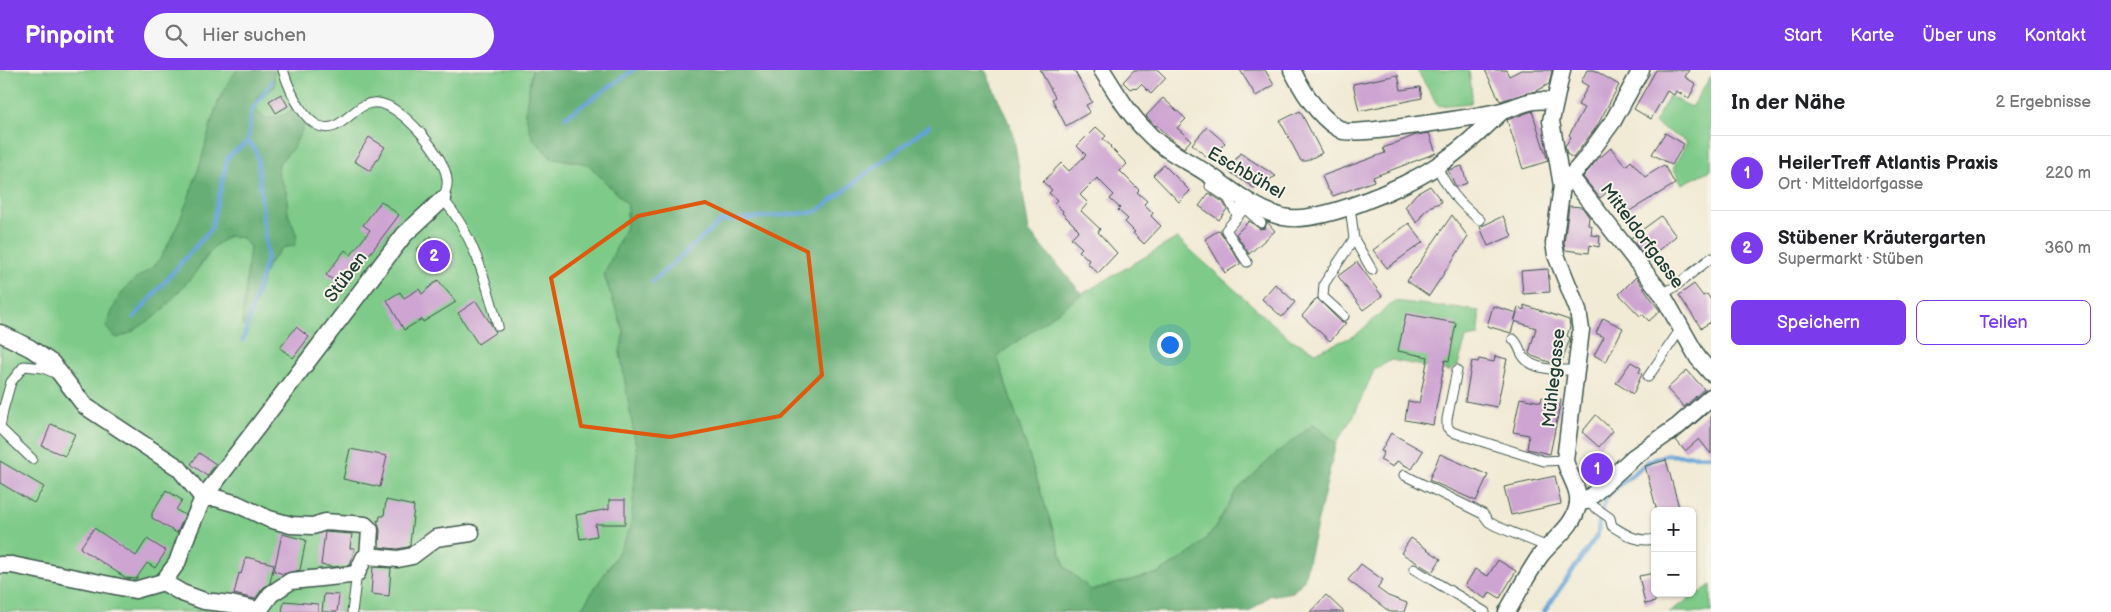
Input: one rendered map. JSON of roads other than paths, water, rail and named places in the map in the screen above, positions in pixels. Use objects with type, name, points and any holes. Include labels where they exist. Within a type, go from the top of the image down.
[{"type":"street","name":"Eschbühel","points":[[1102,70],[1125,106],[1146,132],[1162,145],[1235,193],[1269,212],[1285,217],[1306,218],[1350,206],[1396,188],[1437,166],[1502,111]]},
{"type":"street","points":[[1292,70],[1301,87],[1318,110],[1332,124],[1345,132],[1384,130],[1502,111],[1540,99],[1554,102]]},
{"type":"street","name":"Mühlegasse","points":[[1562,70],[1550,121],[1566,181],[1554,243],[1556,255],[1578,310],[1581,330],[1565,460],[1567,471],[1586,504]]},
{"type":"street","points":[[1566,181],[1583,162],[1612,120],[1641,70]]},
{"type":"street","name":"Mitteldorfgasse","points":[[1566,181],[1662,294],[1698,358],[1711,373]]},
{"type":"street","name":"Stüben","points":[[163,582],[177,563],[203,498],[404,235],[443,199]]},
{"type":"street","points":[[0,333],[30,348],[52,363],[85,406],[179,468],[203,498],[223,500],[269,519],[291,525],[313,526],[324,522],[365,526],[370,530],[368,556]]},
{"type":"street","points":[[1508,612],[1533,567],[1586,504],[1634,457],[1678,426],[1711,396]]},
{"type":"street","points":[[0,565],[12,565],[135,590],[163,582],[182,593],[204,601],[258,611],[271,594],[292,581],[342,577],[357,573],[364,558],[368,556],[398,559],[412,556],[436,538],[471,532]]},
{"type":"lane","points":[[283,70],[294,97],[306,116],[314,124],[325,127],[335,126],[364,106],[378,102],[392,108],[427,140],[440,158],[447,180],[443,199],[451,208],[465,233],[484,274],[498,326]]},
{"type":"lane","points":[[1437,166],[1453,195],[1462,206],[1480,220]]},
{"type":"lane","points":[[1210,186],[1228,198],[1233,211],[1241,212],[1261,223]]},
{"type":"lane","points":[[1235,193],[1241,212]]},
{"type":"lane","points":[[1350,206],[1354,239],[1372,270]]},
{"type":"lane","points":[[1241,212],[1226,230],[1227,235],[1247,262]]},
{"type":"lane","points":[[1344,316],[1323,298],[1324,284],[1354,239]]},
{"type":"lane","points":[[1662,294],[1674,288],[1711,258]]},
{"type":"lane","points":[[1648,377],[1672,338],[1682,327]]},
{"type":"lane","points":[[1513,338],[1527,362],[1546,368],[1576,370]]},
{"type":"lane","points":[[32,459],[0,428],[11,382],[24,366],[43,368],[60,375]]},
{"type":"lane","points":[[1456,370],[1447,419],[1447,427],[1452,432],[1544,461],[1565,460]]},
{"type":"lane","points":[[1404,475],[1483,514],[1489,522],[1543,546],[1549,546]]},
{"type":"lane","points":[[1586,504],[1610,518],[1612,526],[1636,540],[1651,539]]},
{"type":"lane","points":[[1414,569],[1485,612]]},
{"type":"lane","points":[[352,612],[357,573]]},
{"type":"waterway","points":[[565,117],[634,70]]},
{"type":"waterway","points":[[243,340],[267,257],[257,153],[248,141],[251,111],[272,82]]},
{"type":"waterway","points":[[652,282],[721,221],[816,212],[929,126]]},
{"type":"waterway","points":[[134,317],[211,229],[228,157],[248,141]]},
{"type":"waterway","points":[[1544,612],[1598,534],[1600,513],[1608,495],[1649,461],[1665,455],[1711,456]]},
{"type":"place","name":"Stübener Kräutergarten","points":[[434,256]]},
{"type":"place","name":"HeilerTreff Atlantis Praxis","points":[[1597,469]]}]
